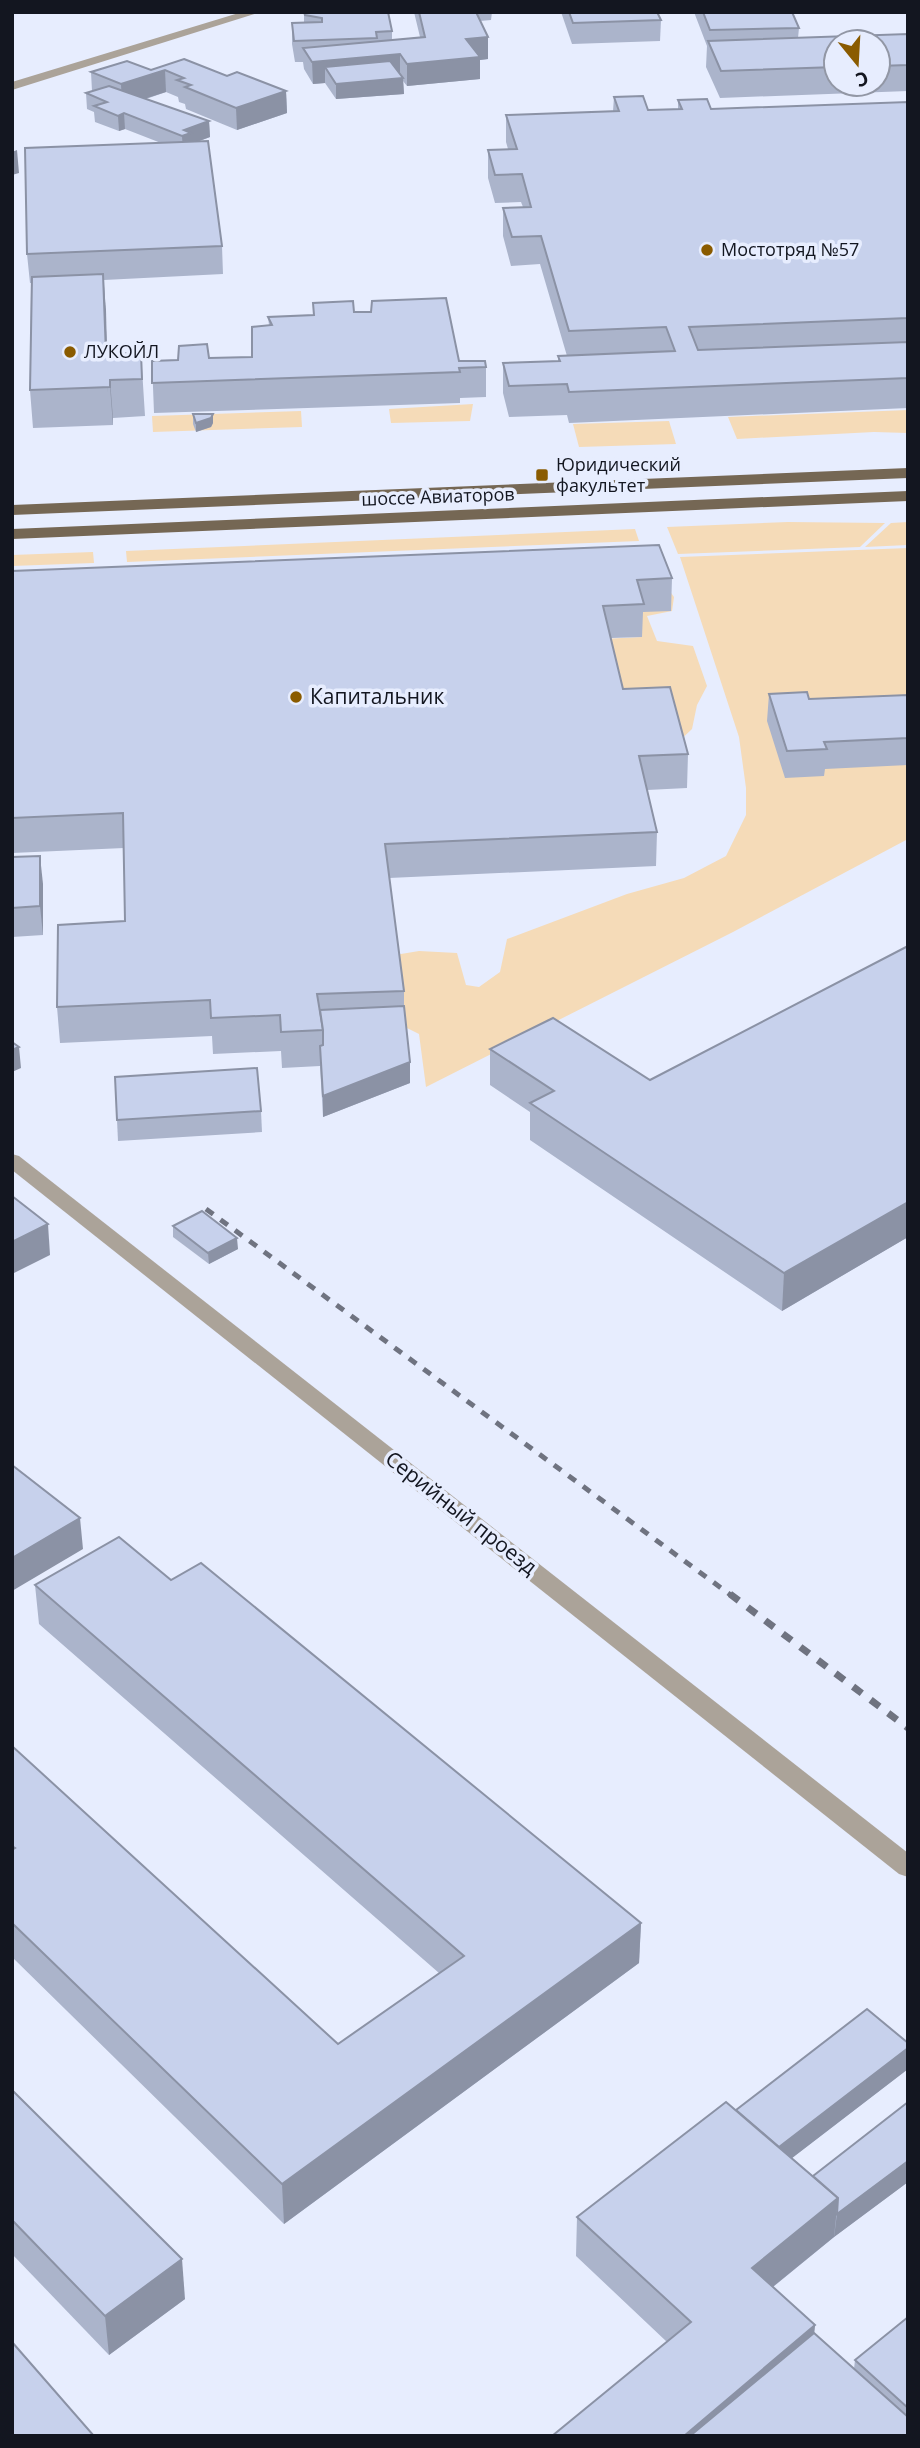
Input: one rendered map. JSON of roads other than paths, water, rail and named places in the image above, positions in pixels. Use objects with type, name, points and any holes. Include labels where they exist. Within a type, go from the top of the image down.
[{"type":"main road","name":"шоссе Авиаторов","points":[[12,510],[908,473]]},
{"type":"main road","name":"шоссе Авиаторов","points":[[12,534],[908,496]]},
{"type":"street","points":[[12,86],[255,12]]},
{"type":"street","name":"Серийный проезд","points":[[12,1160],[908,1867]]},
{"type":"railway","points":[[206,1209],[732,1596]]},
{"type":"railway","points":[[730,1594],[908,1728]]},
{"type":"place","name":"Мостотряд №57","points":[[707,250]]},
{"type":"place","name":"ЛУКОЙЛ","points":[[70,352]]},
{"type":"place","name":"Юридический факультет","points":[[542,475]]},
{"type":"place","name":"Капитальник","points":[[296,697]]}]
